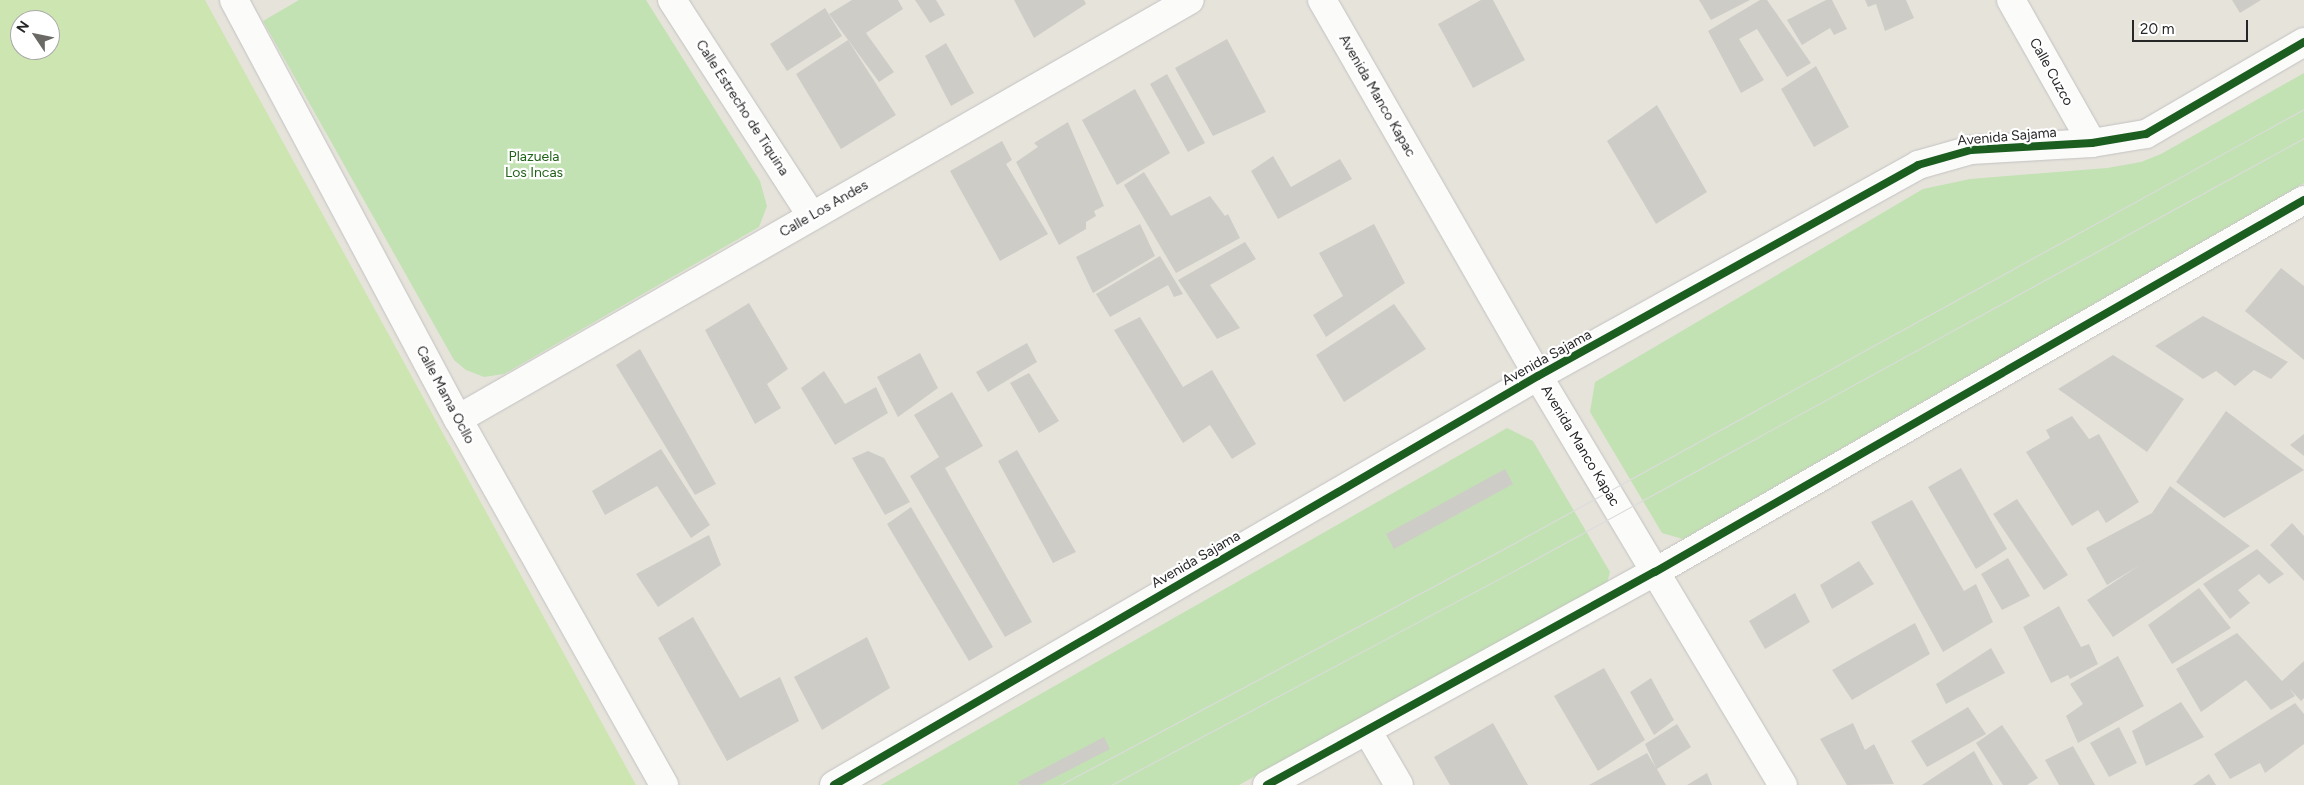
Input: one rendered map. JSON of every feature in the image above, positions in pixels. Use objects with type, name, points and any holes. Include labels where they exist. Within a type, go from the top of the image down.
[{"type":"street","name":"Calle Mama Ocllo","points":[[234,0],[458,420],[664,785]]},
{"type":"street","name":"Calle Estrecho de Tiquina","points":[[672,0],[812,216]]},
{"type":"street","name":"Calle Los Andes","points":[[458,420],[1190,0]]},
{"type":"street","name":"Avenida Manco Kapac","points":[[1322,0],[1538,376],[1783,785]]},
{"type":"street","name":"Calle Cuzco","points":[[2011,0],[2092,144]]},
{"type":"street","name":"Avenida Sajama","points":[[834,785],[1538,376],[1918,165],[1971,150],[2092,144],[2146,134],[2304,42]]},
{"type":"street","points":[[1268,785],[1368,732],[1655,572],[2304,200]]},
{"type":"street","points":[[1368,732],[1399,785]]},
{"type":"green space","points":[[0,0],[205,0],[636,785],[0,785]]},
{"type":"green space","name":"Plazuela Los Incas","points":[[299,0],[646,0],[760,181],[767,206],[759,227],[504,374],[484,377],[466,370],[454,360],[263,21]]},
{"type":"green space","points":[[2304,73],[2304,183],[1683,539],[1662,533],[1590,412],[1595,382],[1923,189],[1970,179],[2107,168],[2141,162],[2161,154]]},
{"type":"green space","points":[[1507,428],[1533,441],[1610,572],[1607,583],[1239,785],[881,785]]},
{"type":"building","points":[[852,0],[898,0],[903,9],[866,33],[894,72],[879,82],[829,14]]},
{"type":"building","points":[[915,0],[936,0],[945,15],[930,23]]},
{"type":"building","points":[[1014,0],[1084,0],[1086,4],[1034,38]]},
{"type":"building","points":[[1481,0],[1493,0],[1525,60],[1473,88],[1438,24]]},
{"type":"building","points":[[1699,0],[1750,0],[1711,20]]},
{"type":"building","points":[[1760,0],[1767,0],[1811,63],[1787,77],[1757,29],[1739,39],[1764,80],[1741,93],[1708,31]]},
{"type":"building","points":[[1826,0],[1832,0],[1847,29],[1834,35],[1830,28],[1802,45],[1787,20]]},
{"type":"building","points":[[1865,0],[1906,0],[1914,18],[1885,31],[1876,4],[1868,7]]},
{"type":"building","points":[[2232,0],[2261,0],[2240,13]]},
{"type":"building","points":[[825,8],[842,36],[787,71],[770,44]]},
{"type":"building","points":[[1227,39],[1266,112],[1213,136],[1175,68]]},
{"type":"building","points":[[848,40],[896,115],[841,149],[796,74]]},
{"type":"building","points":[[946,43],[974,93],[951,106],[925,56]]},
{"type":"building","points":[[1816,66],[1849,127],[1814,147],[1781,89]]},
{"type":"building","points":[[1167,74],[1205,143],[1188,152],[1150,84]]},
{"type":"building","points":[[1135,89],[1170,153],[1117,185],[1082,120]]},
{"type":"building","points":[[1657,105],[1707,192],[1656,224],[1607,141]]},
{"type":"building","points":[[1068,122],[1104,206],[1094,211],[1096,216],[1086,222],[1086,229],[1059,245],[1016,162],[1038,147],[1034,143]]},
{"type":"building","points":[[1002,141],[1012,160],[1006,164],[1048,234],[1000,261],[950,171]]},
{"type":"building","points":[[1273,156],[1291,187],[1340,159],[1352,179],[1278,219],[1251,171]]},
{"type":"building","points":[[1144,172],[1171,216],[1210,196],[1225,216],[1228,214],[1240,238],[1176,273],[1124,185]]},
{"type":"building","points":[[1140,224],[1155,256],[1093,293],[1076,257]]},
{"type":"building","points":[[1374,224],[1405,283],[1326,337],[1313,315],[1343,296],[1319,253]]},
{"type":"building","points":[[1245,242],[1256,259],[1210,285],[1240,328],[1217,339],[1178,280]]},
{"type":"building","points":[[1160,256],[1183,294],[1174,297],[1168,285],[1110,317],[1096,294]]},
{"type":"building","points":[[2281,268],[2304,286],[2304,360],[2245,311]]},
{"type":"building","points":[[749,303],[788,369],[767,384],[781,408],[755,424],[705,330]]},
{"type":"building","points":[[1394,304],[1426,349],[1344,402],[1316,355]]},
{"type":"building","points":[[2203,316],[2288,362],[2271,379],[2254,370],[2235,386],[2216,371],[2203,379],[2155,346]]},
{"type":"building","points":[[1140,317],[1183,387],[1212,370],[1256,444],[1232,459],[1210,425],[1183,443],[1114,330]]},
{"type":"building","points":[[1027,343],[1037,362],[988,392],[976,372]]},
{"type":"building","points":[[640,349],[716,484],[695,495],[616,365]]},
{"type":"building","points":[[920,353],[938,388],[898,417],[877,377]]},
{"type":"building","points":[[2113,355],[2184,399],[2147,452],[2058,389]]},
{"type":"building","points":[[824,371],[845,404],[876,387],[888,413],[835,445],[801,388]]},
{"type":"building","points":[[1029,373],[1059,421],[1039,433],[1010,383]]},
{"type":"building","points":[[952,392],[983,446],[945,468],[1032,622],[1005,637],[910,476],[939,457],[914,415]]},
{"type":"building","points":[[2226,411],[2304,470],[2224,518],[2176,482]]},
{"type":"building","points":[[2072,416],[2089,439],[2099,434],[2139,502],[2106,523],[2098,510],[2072,526],[2026,452],[2050,438],[2046,430]]},
{"type":"building","points":[[2304,434],[2304,456],[2290,445]]},
{"type":"building","points":[[661,449],[710,525],[691,538],[657,486],[605,515],[592,491]]},
{"type":"building","points":[[1017,450],[1076,552],[1053,563],[998,461]]},
{"type":"building","points":[[868,451],[884,458],[910,502],[885,515],[852,458]]},
{"type":"building","points":[[1961,468],[2007,549],[1976,569],[1928,487]]},
{"type":"building","points":[[1505,469],[1513,484],[1394,549],[1386,534]]},
{"type":"building","points":[[2170,486],[2250,546],[2113,637],[2087,600],[2140,565],[2107,585],[2086,548],[2152,513]]},
{"type":"building","points":[[2017,499],[2068,575],[2044,590],[1993,514]]},
{"type":"building","points":[[1912,500],[1964,591],[1976,584],[1993,622],[1943,652],[1871,522]]},
{"type":"building","points":[[911,507],[993,647],[969,661],[887,524]]},
{"type":"building","points":[[2292,523],[2304,536],[2304,581],[2270,545]]},
{"type":"building","points":[[709,535],[721,565],[658,607],[636,574]]},
{"type":"building","points":[[2257,549],[2284,574],[2269,584],[2259,574],[2238,590],[2250,603],[2230,619],[2203,584]]},
{"type":"building","points":[[2008,558],[2030,596],[2002,610],[1981,574]]},
{"type":"building","points":[[1859,561],[1874,584],[1832,609],[1820,585]]},
{"type":"building","points":[[2199,588],[2231,628],[2172,664],[2148,625]]},
{"type":"building","points":[[1795,593],[1810,622],[1765,649],[1749,621]]},
{"type":"building","points":[[2059,606],[2081,647],[2089,644],[2098,664],[2070,679],[2068,675],[2051,683],[2023,627]]},
{"type":"building","points":[[693,617],[740,698],[780,677],[799,721],[727,761],[658,638]]},
{"type":"building","points":[[1915,623],[1930,654],[1852,700],[1832,670]]},
{"type":"building","points":[[2237,633],[2282,681],[2304,661],[2304,698],[2301,701],[2289,688],[2295,696],[2271,710],[2246,680],[2201,712],[2176,669]]},
{"type":"building","points":[[867,637],[890,688],[822,730],[794,677]]},
{"type":"building","points":[[1991,648],[2005,673],[1946,704],[1936,684]]},
{"type":"building","points":[[2118,656],[2144,706],[2078,743],[2066,716],[2083,704],[2070,684]]},
{"type":"building","points":[[1604,668],[1645,740],[1598,771],[1554,696]]},
{"type":"building","points":[[1651,678],[1674,720],[1654,735],[1630,692]]},
{"type":"building","points":[[2181,702],[2204,737],[2146,766],[2132,731]]},
{"type":"building","points":[[2295,703],[2304,714],[2304,744],[2265,773],[2260,763],[2230,779],[2214,754]]},
{"type":"building","points":[[1968,707],[1986,734],[1927,767],[1911,741]]},
{"type":"building","points":[[1493,723],[1528,785],[1450,785],[1434,757]]},
{"type":"building","points":[[1853,723],[1865,750],[1874,744],[1894,784],[1847,785],[1820,739]]},
{"type":"building","points":[[1677,724],[1691,747],[1657,769],[1666,785],[1589,785],[1647,753],[1656,768],[1645,744]]},
{"type":"building","points":[[2002,725],[2038,778],[2027,785],[2003,785],[1976,743]]},
{"type":"building","points":[[2119,727],[2137,763],[2109,777],[2090,743]]},
{"type":"building","points":[[1104,737],[1110,749],[1040,785],[1020,785],[1018,782]]},
{"type":"building","points":[[2073,746],[2095,785],[2059,785],[2045,760]]},
{"type":"building","points":[[1974,751],[1993,785],[1922,785]]},
{"type":"building","points":[[1707,773],[1712,785],[1687,785]]},
{"type":"building","points":[[2209,774],[2216,785],[2193,785]]},
{"type":"tram line","points":[[1060,785],[1507,547],[2304,109]]},
{"type":"tram line","points":[[1111,785],[1519,568],[2304,138]]},
{"type":"cycle path","points":[[834,785],[1538,376],[1918,165],[1971,150],[2092,143],[2146,134],[2304,42]]},
{"type":"cycle path","points":[[1267,785],[1655,572],[2304,200]]}]
